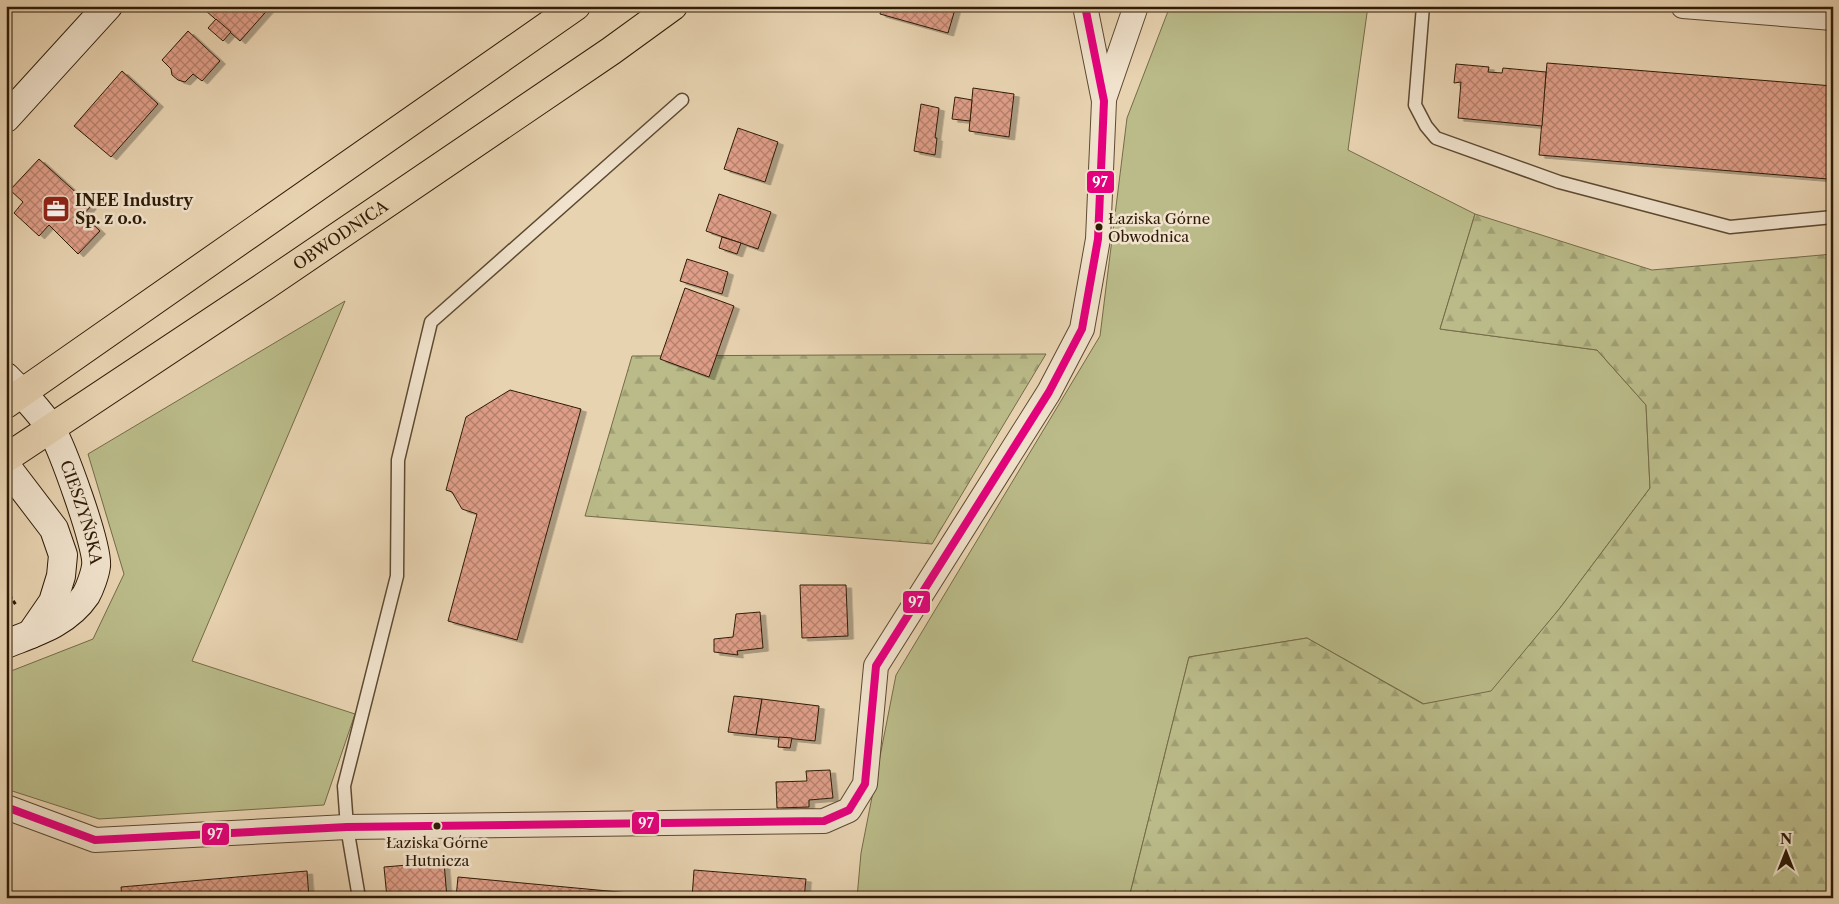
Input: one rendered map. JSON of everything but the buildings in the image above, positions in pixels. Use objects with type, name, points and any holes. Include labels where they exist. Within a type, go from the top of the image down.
[{"type":"main road","points":[[12,392],[576,6]]},
{"type":"main road","name":"OBWODNICA","points":[[6,458],[537,101],[673,6]]},
{"type":"street","points":[[6,118],[108,6]]},
{"type":"street","points":[[6,807],[95,840],[347,827],[824,821],[849,810],[865,784],[876,666],[1049,392],[1082,329],[1098,239],[1104,101],[1085,6]]},
{"type":"street","points":[[1104,101],[1136,6]]},
{"type":"street","points":[[1683,6],[1833,18]]},
{"type":"street","name":"CIESZYŃSKA","points":[[12,392],[51,429],[86,521],[96,565],[87,594],[64,619],[18,639]]},
{"type":"street","name":"CIESZYŃSKA","points":[[6,466],[54,529],[63,554],[61,576],[53,602],[18,639]]},
{"type":"lane","points":[[1423,6],[1415,105],[1426,126],[1436,138],[1559,182],[1730,227],[1833,217]]},
{"type":"lane","points":[[359,898],[347,827],[344,786],[398,576],[398,460],[431,322],[682,100]]},
{"type":"green space","points":[[1170,6],[1368,6],[1348,150],[1475,214],[1440,329],[1597,350],[1646,405],[1650,488],[1560,608],[1491,692],[1424,704],[1307,638],[1189,657],[1129,898],[857,898],[861,853],[896,675],[1100,336],[1127,118]]},
{"type":"green space","points":[[1475,214],[1652,270],[1833,254],[1833,898],[1129,898],[1189,657],[1307,638],[1423,704],[1491,691],[1560,608],[1650,488],[1646,405],[1597,350],[1440,329]]},
{"type":"green space","points":[[345,301],[192,661],[355,714],[324,805],[99,819],[6,789],[6,673],[93,639],[124,574],[88,454]]},
{"type":"green space","points":[[1046,354],[932,544],[585,516],[632,356]]},
{"type":"transit line","name":"97","points":[[6,807],[95,840],[347,827],[824,821],[849,810],[865,784],[876,666],[1049,392],[1082,329],[1098,239],[1104,101],[1085,6]]},
{"type":"place","name":"INEE Industry Sp. z o.o.","points":[[56,209]]},
{"type":"place","name":"Łaziska Górne Obwodnica","points":[[1099,227]]},
{"type":"place","name":"Łaziska Górne Hutnicza","points":[[437,826]]}]
